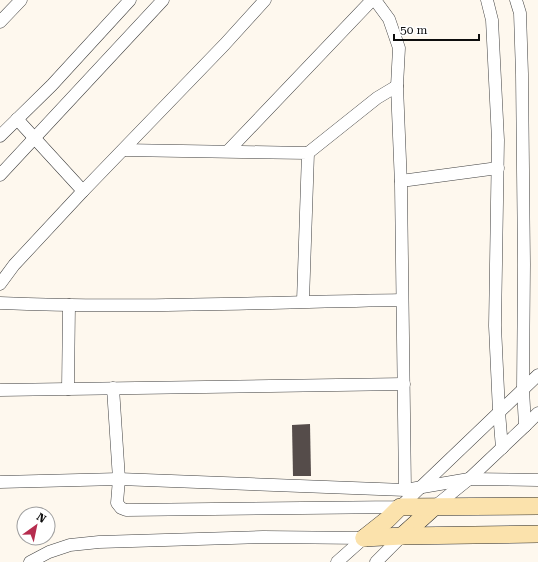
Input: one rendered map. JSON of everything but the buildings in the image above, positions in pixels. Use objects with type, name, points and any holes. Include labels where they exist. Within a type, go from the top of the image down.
[{"type":"street","points":[[0,22],[21,0]]},
{"type":"street","points":[[0,175],[163,0]]},
{"type":"street","points":[[0,284],[14,265],[225,44],[265,0]]},
{"type":"street","points":[[228,151],[372,0]]},
{"type":"street","points":[[375,0],[389,19],[399,48],[397,86],[405,490]]},
{"type":"street","points":[[486,0],[492,20],[498,140],[495,326],[502,448]]},
{"type":"street","points":[[516,0],[520,13],[522,74],[524,256],[523,390],[525,426]]},
{"type":"street","points":[[0,136],[52,85],[123,2]]},
{"type":"street","points":[[123,150],[308,153],[377,98],[397,86]]},
{"type":"street","points":[[17,119],[83,192]]},
{"type":"street","points":[[303,301],[308,153]]},
{"type":"street","points":[[400,181],[498,168]]},
{"type":"street","points":[[0,303],[126,305],[402,300]]},
{"type":"street","points":[[68,389],[69,305]]},
{"type":"street","points":[[337,562],[388,519],[538,375]]},
{"type":"street","points":[[0,390],[404,384]]},
{"type":"street","points":[[113,388],[119,479],[117,503],[121,508],[126,510],[538,506]]},
{"type":"street","points":[[376,562],[433,508],[470,479],[538,413]]},
{"type":"street","points":[[0,482],[119,479],[405,490],[470,479],[538,480]]},
{"type":"street","points":[[30,562],[49,552],[70,546],[99,542],[263,537],[364,538],[538,534]]}]
